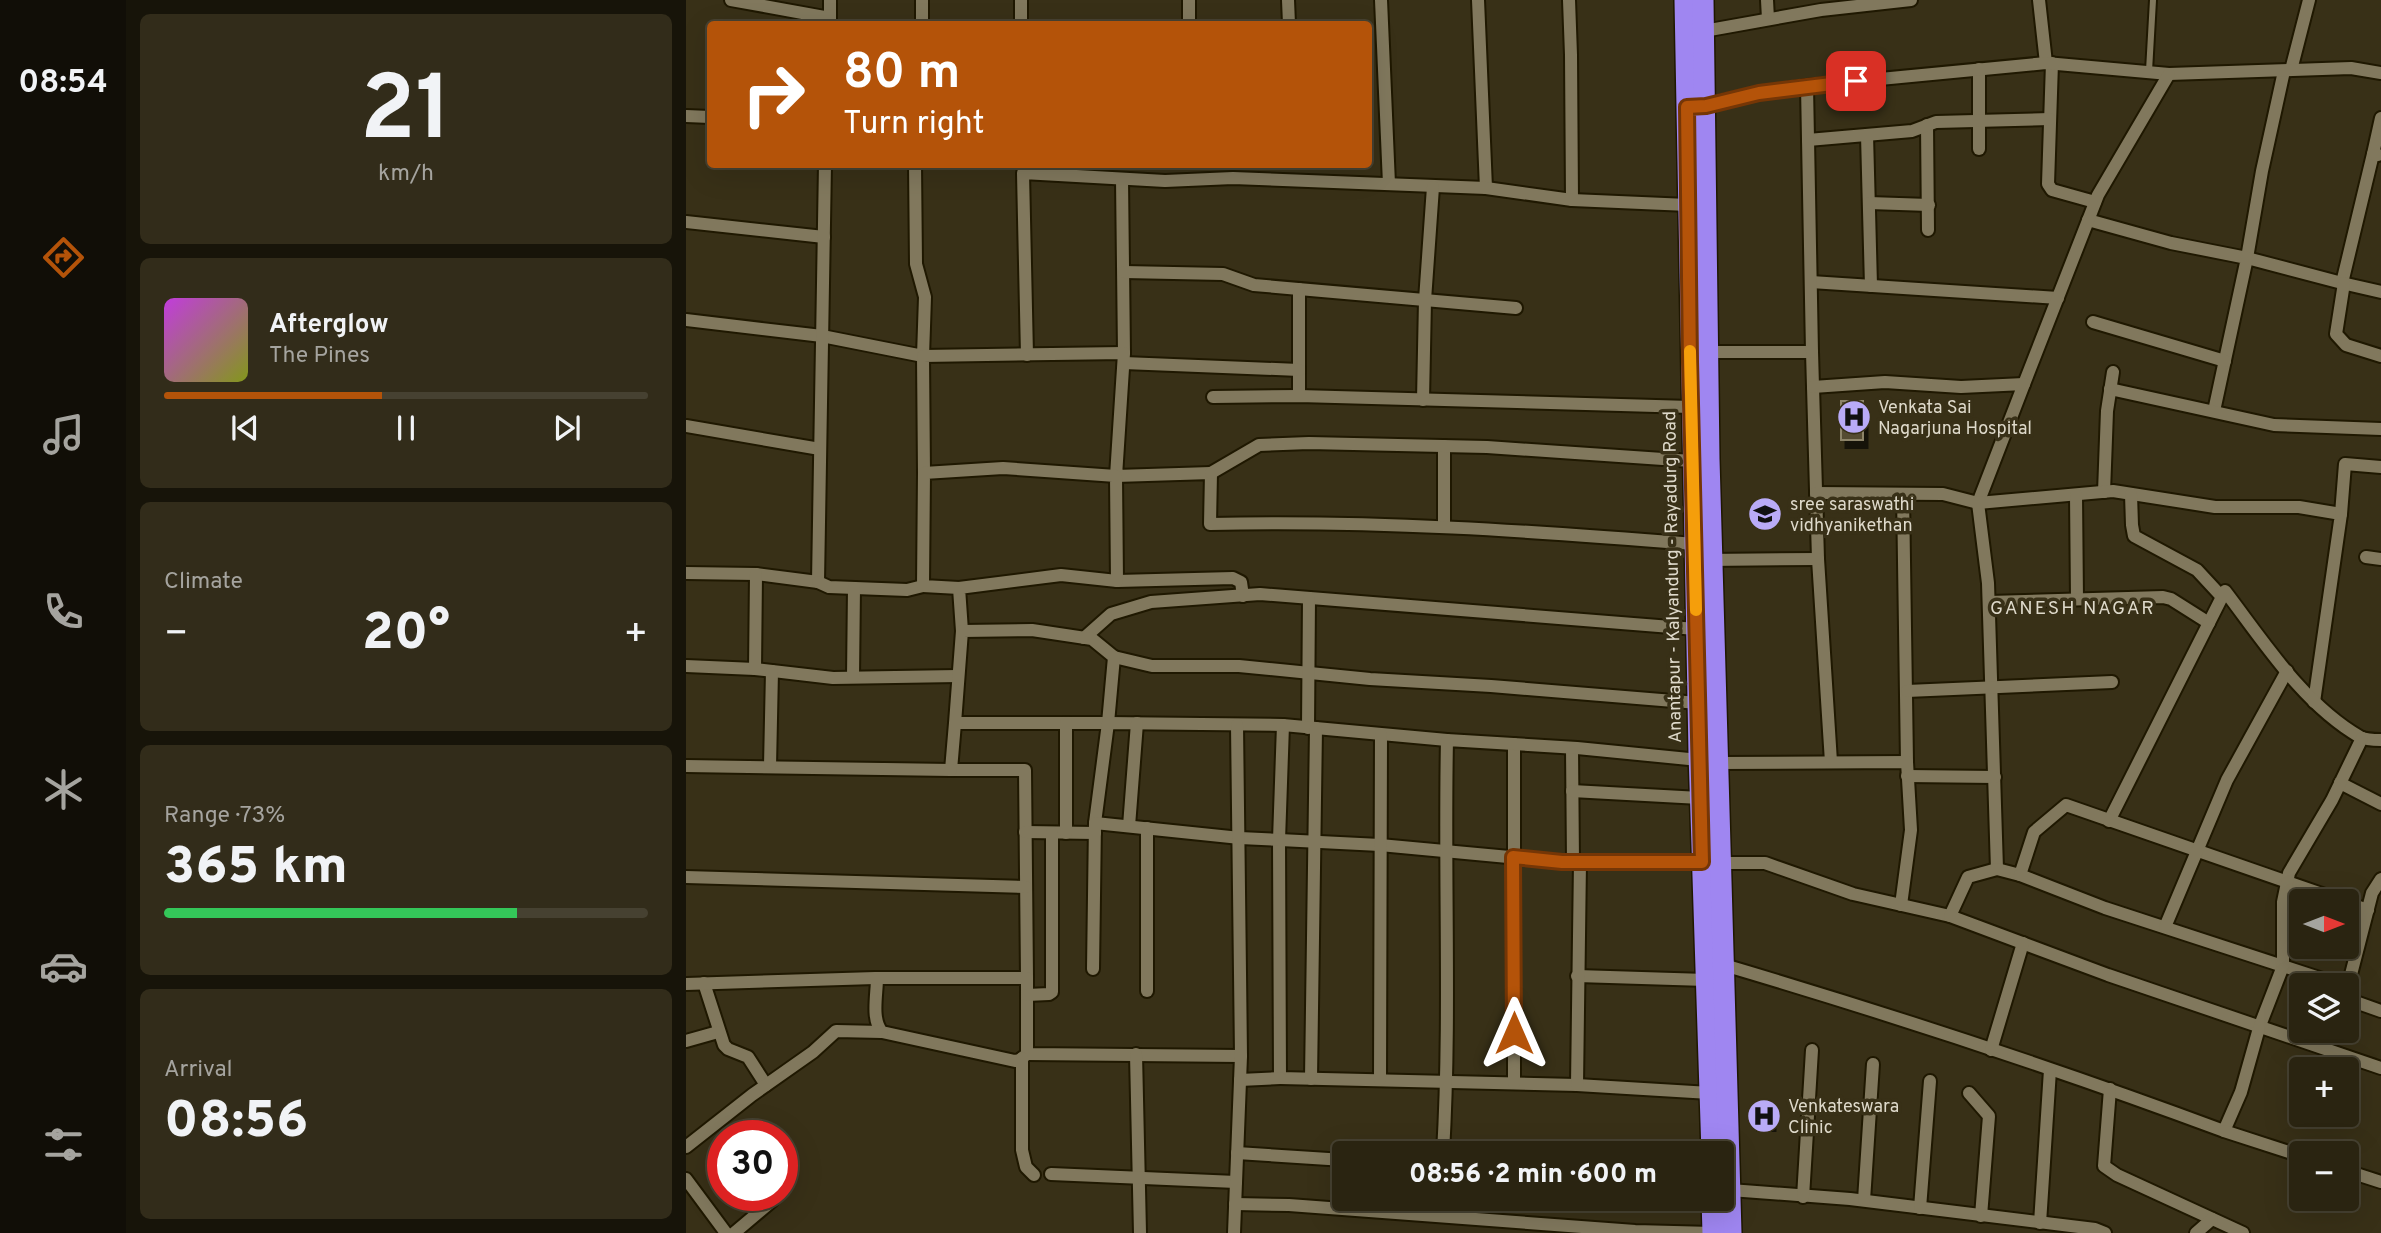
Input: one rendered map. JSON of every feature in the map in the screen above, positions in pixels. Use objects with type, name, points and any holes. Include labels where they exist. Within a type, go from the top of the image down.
[{"type":"highway","name":"Anantapur - Kalyandurg - Rayadurg Road","points":[[1685,0],[1696,107],[1709,352],[1696,629],[1698,703],[1708,761],[1700,798],[1712,863],[1724,965],[1722,1141]]},
{"type":"highway","name":"Anantapur - Kalyandurg - Rayadurg Road","points":[[1703,0],[1704,30],[1688,205],[1692,461],[1700,554],[1712,863],[1706,980],[1712,1141]]},
{"type":"highway","name":"Anantapur - Kalyandurg - Rayadurg Road","points":[[1713,1233],[1718,1211]]},
{"type":"highway","name":"Anantapur - Kalyandurg - Rayadurg Road","points":[[1725,1211],[1731,1233]]},
{"type":"street","points":[[731,0],[830,21],[830,0]]},
{"type":"street","points":[[922,0],[922,21]]},
{"type":"street","points":[[1021,0],[1021,21]]},
{"type":"street","points":[[1189,0],[1189,21]]},
{"type":"street","points":[[1288,0],[1289,21]]},
{"type":"street","points":[[1381,0],[1389,184]]},
{"type":"street","points":[[1478,0],[1486,188]]},
{"type":"street","points":[[1569,0],[1572,55],[1572,200]]},
{"type":"street","points":[[1767,0],[1768,19]]},
{"type":"street","points":[[1704,30],[1768,19],[1821,5],[1912,0]]},
{"type":"street","points":[[2039,0],[2049,63],[2047,180],[2049,187],[2095,202]]},
{"type":"street","points":[[2214,411],[2247,258],[2262,171],[2287,70],[2309,0]]},
{"type":"street","points":[[1696,107],[1807,86],[2049,63],[2169,74],[2351,68],[2381,73]]},
{"type":"street","points":[[1979,69],[1979,149]]},
{"type":"street","points":[[1997,869],[1989,602],[1979,503],[2095,202],[2169,74]]},
{"type":"street","points":[[1807,86],[1818,559],[1831,762]]},
{"type":"street","points":[[686,116],[707,117]]},
{"type":"street","points":[[2381,118],[2377,155],[2343,283],[2336,334],[2346,345],[2381,356]]},
{"type":"street","points":[[1808,140],[1912,131],[1927,125],[2050,120]]},
{"type":"street","points":[[1927,125],[1928,230]]},
{"type":"street","points":[[1867,135],[1871,286]]},
{"type":"street","points":[[818,582],[825,168]]},
{"type":"street","points":[[915,168],[916,264],[925,297],[923,586]]},
{"type":"street","points":[[1188,168],[1188,180]]},
{"type":"street","points":[[1027,355],[1023,169],[1122,179],[1233,178],[1486,188],[1572,200],[1688,205]]},
{"type":"street","points":[[1117,581],[1116,477],[1124,358],[1122,179]]},
{"type":"street","points":[[1423,400],[1425,300],[1433,187]]},
{"type":"street","points":[[1869,203],[1929,205]]},
{"type":"street","points":[[2088,220],[2171,243],[2247,258],[2381,292]]},
{"type":"street","points":[[686,222],[824,237]]},
{"type":"street","points":[[1124,272],[1223,274],[1254,285],[1516,308]]},
{"type":"street","points":[[1811,282],[2058,298]]},
{"type":"street","points":[[1299,289],[1299,396]]},
{"type":"street","points":[[686,320],[822,336],[923,356],[1124,358],[1299,370]]},
{"type":"street","points":[[2093,322],[2225,361]]},
{"type":"street","points":[[1709,352],[1812,352]]},
{"type":"street","points":[[2104,492],[2107,411],[2113,372]]},
{"type":"street","points":[[1813,387],[1885,382],[1961,387],[2024,384]]},
{"type":"street","points":[[2110,389],[2274,425],[2381,429]]},
{"type":"street","points":[[1213,397],[1299,396],[1691,407]]},
{"type":"street","points":[[686,426],[820,449]]},
{"type":"street","points":[[924,472],[1003,468],[1116,477],[1211,474],[1259,445],[1309,443],[1444,446],[1692,461]]},
{"type":"street","points":[[1444,446],[1444,527]]},
{"type":"street","points":[[2315,702],[2341,514],[2344,464],[2381,467]]},
{"type":"street","points":[[1211,474],[1210,524],[1292,522],[1525,530],[1700,554],[1818,559]]},
{"type":"street","points":[[1816,493],[1943,495],[1979,503],[2112,491],[2215,507],[2299,507],[2341,514]]},
{"type":"street","points":[[1901,905],[1911,830],[1907,769],[1903,494]]},
{"type":"street","points":[[2132,494],[2134,536],[2197,570],[2222,597]]},
{"type":"street","points":[[2076,495],[2077,599]]},
{"type":"street","points":[[2366,557],[2381,559]]},
{"type":"street","points":[[686,573],[756,574],[818,582],[829,587],[907,590],[923,586],[959,588],[1061,575],[1117,581],[1233,578],[1241,582],[1243,596]]},
{"type":"street","points":[[755,669],[756,574]]},
{"type":"street","points":[[853,677],[854,588]]},
{"type":"street","points":[[951,770],[962,631],[959,588]]},
{"type":"street","points":[[2109,821],[2225,592],[2315,702],[2362,738],[2381,740]]},
{"type":"street","points":[[1084,638],[1111,614],[1151,602],[1260,594],[1696,629]]},
{"type":"street","points":[[1989,602],[2163,597],[2171,599],[2209,623]]},
{"type":"street","points":[[1309,598],[1315,842],[1311,1079]]},
{"type":"street","points":[[962,631],[1032,629],[1092,639],[1114,657],[1152,666],[1239,666],[1698,703]]},
{"type":"street","points":[[1093,970],[1095,828],[1114,657]]},
{"type":"street","points":[[686,666],[755,669],[834,678],[958,676]]},
{"type":"street","points":[[770,766],[772,671]]},
{"type":"street","points":[[2165,927],[2227,780],[2287,671]]},
{"type":"street","points":[[1906,691],[2112,682]]},
{"type":"street","points":[[955,723],[1283,725],[1708,761],[1831,762],[1995,778]]},
{"type":"street","points":[[1027,995],[1052,992],[1066,723]]},
{"type":"street","points":[[1129,826],[1137,723]]},
{"type":"street","points":[[1234,1233],[1241,1056],[1237,725]]},
{"type":"street","points":[[1280,1078],[1279,840],[1283,725]]},
{"type":"street","points":[[1380,1080],[1381,735]]},
{"type":"street","points":[[2224,1131],[2241,1092],[2259,1028],[2283,966],[2283,902],[2289,873],[2362,738]]},
{"type":"street","points":[[1444,1141],[1447,1082],[1447,740]]},
{"type":"street","points":[[1514,744],[1514,1083]]},
{"type":"street","points":[[1572,748],[1576,862],[1577,1085]]},
{"type":"street","points":[[686,766],[1025,770],[1027,995],[1022,1150],[1026,1167],[1034,1175]]},
{"type":"street","points":[[2340,783],[2381,804]]},
{"type":"street","points":[[1572,791],[1700,798]]},
{"type":"street","points":[[2020,876],[2034,832],[2066,805],[2309,889]]},
{"type":"street","points":[[1026,832],[1059,833],[1129,826],[1240,838],[1380,845],[1576,862],[1765,863],[1853,894],[1950,916],[2259,1028],[2381,1068]]},
{"type":"street","points":[[1147,828],[1147,991]]},
{"type":"street","points":[[1950,916],[1968,877],[1997,869],[2304,973]]},
{"type":"street","points":[[686,877],[1026,887]]},
{"type":"street","points":[[2351,973],[2372,893],[2381,879]]},
{"type":"street","points":[[2359,907],[2368,911]]},
{"type":"street","points":[[1991,1050],[2023,943]]},
{"type":"street","points":[[1724,965],[1892,1016],[2289,1152]]},
{"type":"street","points":[[1577,976],[1706,980]]},
{"type":"street","points":[[686,984],[877,978],[1027,978]]},
{"type":"street","points":[[877,978],[876,1017],[877,1027],[881,1032]]},
{"type":"street","points":[[704,983],[718,1032],[728,1049],[752,1061],[766,1084]]},
{"type":"street","points":[[2359,1003],[2381,1011]]},
{"type":"street","points":[[686,1147],[766,1084],[813,1052],[836,1031],[881,1032],[1015,1061],[1025,1056],[1241,1056]]},
{"type":"street","points":[[686,1041],[718,1032]]},
{"type":"street","points":[[1803,1197],[1812,1050]]},
{"type":"street","points":[[1136,1054],[1140,1233]]},
{"type":"street","points":[[1864,1200],[1873,1064]]},
{"type":"street","points":[[2040,1223],[2050,1070]]},
{"type":"street","points":[[1240,1080],[1280,1078],[1514,1083],[1710,1093]]},
{"type":"street","points":[[1920,1208],[1930,1081]]},
{"type":"street","points":[[2110,1089],[2104,1166],[2117,1175],[2243,1233]]},
{"type":"street","points":[[1969,1093],[1989,1116],[1981,1216]]},
{"type":"street","points":[[1237,1153],[1332,1159]]},
{"type":"street","points":[[1051,1174],[1236,1182]]},
{"type":"street","points":[[2359,1175],[2381,1182]]},
{"type":"street","points":[[686,1179],[726,1233]]},
{"type":"street","points":[[1734,1195],[1864,1200],[2105,1233]]},
{"type":"street","points":[[1235,1204],[1289,1205],[1635,1231],[1713,1233]]},
{"type":"street","points":[[734,1233],[760,1211]]},
{"type":"street","points":[[2196,1233],[2212,1219]]},
{"type":"lane","points":[[2149,72],[2153,0]]},
{"type":"building","points":[[1841,401],[1863,401],[1863,440],[1841,440]]},
{"type":"building","points":[[1753,1109],[1771,1109],[1771,1123],[1753,1123]]},
{"type":"slow traffic","points":[[1690,351],[1696,610]]},
{"type":"place","name":"Venkata Sai Nagarjuna Hospital","points":[[1854,417]]},
{"type":"place","name":"sree saraswathi vidhyanikethan","points":[[1765,514]]},
{"type":"place","name":"Venkateswara Clinic","points":[[1764,1116]]},
{"type":"district","name":"GANESH NAGAR","points":[[2073,607]]},
{"type":"route","points":[[1514,1033],[1513,857],[1562,862],[1702,862],[1687,107],[1706,106],[1759,93],[1856,81]]}]
